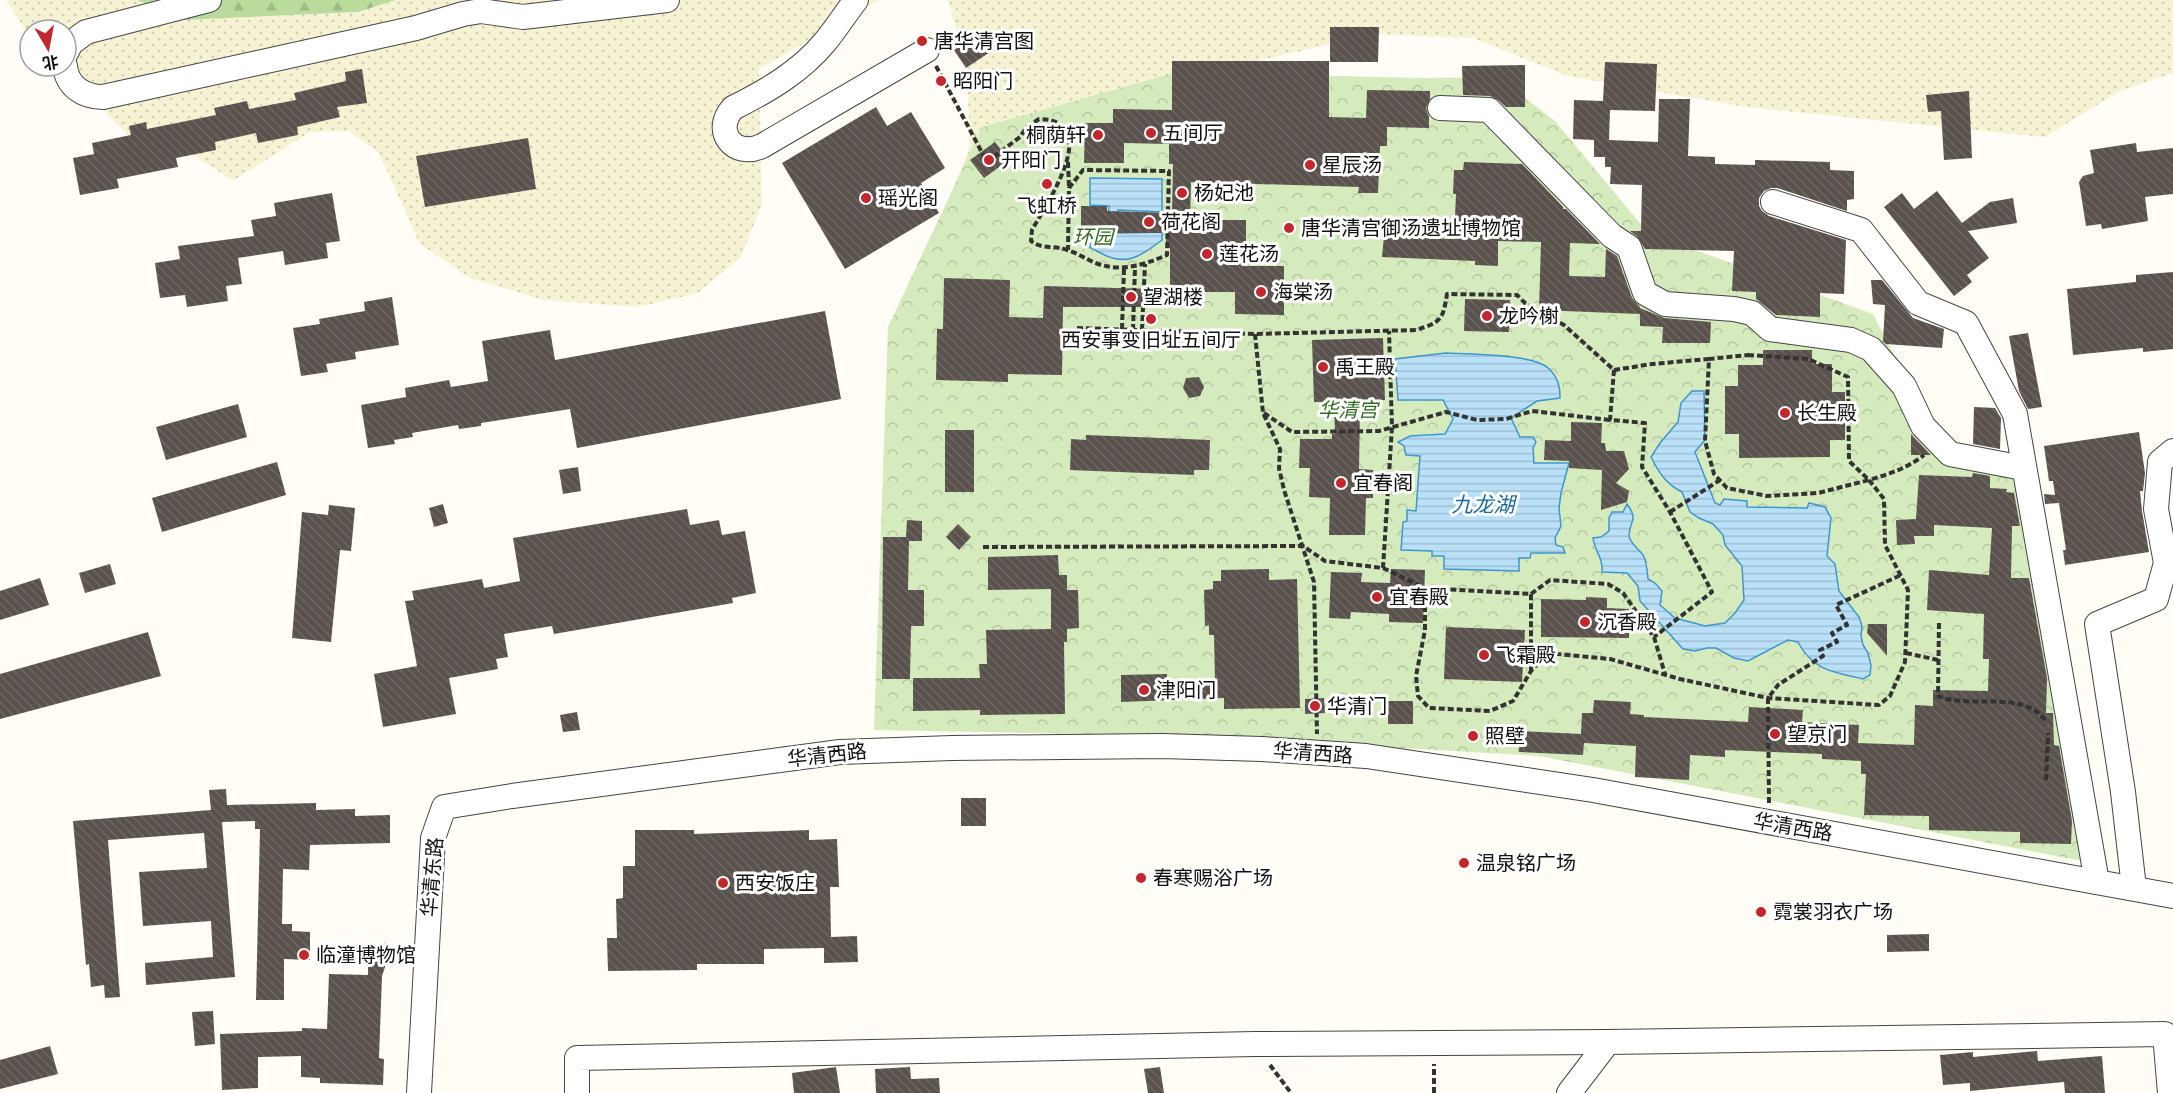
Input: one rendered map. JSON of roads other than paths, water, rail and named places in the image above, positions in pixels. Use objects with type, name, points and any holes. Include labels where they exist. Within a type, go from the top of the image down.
[{"type":"street","points":[[78,36],[209,0]]},
{"type":"street","points":[[68,78],[79,91],[94,97],[103,97],[416,28],[481,11],[523,17],[667,0]]},
{"type":"street","points":[[856,0],[825,42],[802,66],[769,90],[733,108],[725,126],[728,139],[733,145],[747,150],[762,146],[927,50]]},
{"type":"street","points":[[1440,108],[1489,110],[1612,236],[1629,247],[1645,293],[1665,304],[1734,309],[1752,313],[1770,329],[1851,340],[1871,350],[1904,386],[1923,426],[1950,454],[2023,468]]},
{"type":"street","points":[[1773,202],[1861,230],[1918,303],[1966,323],[2014,414],[2097,882]]},
{"type":"street","points":[[2134,888],[2123,792],[2097,624],[2156,599],[2166,562],[2156,509],[2160,462],[2173,451]]},
{"type":"street","name":"华清西路","points":[[444,807],[840,752],[952,748],[1162,746],[1317,753],[1366,756],[1593,790],[2173,896]]},
{"type":"street","name":"华清东路","points":[[419,1093],[433,838],[444,807]]},
{"type":"street","points":[[577,1093],[577,1058],[1254,1044],[1608,1042],[2165,1034],[2170,1093]]},
{"type":"street","points":[[1569,1093],[1608,1042]]},
{"type":"water","points":[[1090,178],[1162,179],[1162,212],[1118,210],[1118,233],[1162,232],[1162,240],[1135,257],[1119,260],[1101,254],[1090,247],[1090,236],[1108,236],[1109,206],[1090,205]]},
{"type":"water","name":"九龙湖","points":[[1446,353],[1515,357],[1529,360],[1548,368],[1556,378],[1560,398],[1537,401],[1511,418],[1520,437],[1533,437],[1536,442],[1533,448],[1534,463],[1569,463],[1559,508],[1561,526],[1555,538],[1556,545],[1563,547],[1565,553],[1531,553],[1530,558],[1519,558],[1519,571],[1444,569],[1444,556],[1432,556],[1432,551],[1401,550],[1403,522],[1407,521],[1407,510],[1416,511],[1420,456],[1406,455],[1404,446],[1398,442],[1410,436],[1445,434],[1453,419],[1443,400],[1398,400],[1395,359]]},
{"type":"water","points":[[1692,391],[1704,391],[1705,440],[1695,452],[1715,503],[1720,505],[1724,499],[1747,501],[1747,507],[1807,508],[1809,503],[1825,507],[1831,518],[1827,556],[1835,564],[1839,591],[1859,617],[1863,645],[1871,665],[1870,675],[1863,679],[1825,669],[1810,659],[1798,642],[1788,640],[1748,661],[1734,658],[1716,648],[1695,651],[1683,649],[1640,601],[1638,586],[1627,573],[1602,572],[1593,538],[1601,537],[1609,531],[1609,518],[1612,512],[1623,512],[1627,504],[1633,514],[1629,538],[1644,558],[1648,579],[1662,591],[1660,605],[1675,618],[1705,626],[1725,623],[1744,600],[1742,566],[1725,545],[1723,535],[1713,524],[1690,512],[1682,492],[1664,478],[1651,457],[1678,422],[1681,403]]},
{"type":"place","name":"唐华清宫图","points":[[922,41]]},
{"type":"place","name":"昭阳门","points":[[941,81]]},
{"type":"place","name":"五间厅","points":[[1151,133]]},
{"type":"place","name":"桐荫轩","points":[[1098,135]]},
{"type":"place","name":"开阳门","points":[[989,160]]},
{"type":"place","name":"星辰汤","points":[[1310,165]]},
{"type":"place","name":"飞虹桥","points":[[1047,184]]},
{"type":"place","name":"杨妃池","points":[[1182,193]]},
{"type":"place","name":"瑶光阁","points":[[866,198]]},
{"type":"place","name":"荷花阁","points":[[1149,222]]},
{"type":"place","name":"唐华清宫御汤遗址博物馆","points":[[1289,228]]},
{"type":"place","name":"莲花汤","points":[[1207,254]]},
{"type":"place","name":"海棠汤","points":[[1261,292]]},
{"type":"place","name":"望湖楼","points":[[1131,297]]},
{"type":"place","name":"龙吟榭","points":[[1487,316]]},
{"type":"place","name":"西安事变旧址五间厅","points":[[1151,319]]},
{"type":"place","name":"禹王殿","points":[[1323,367]]},
{"type":"place","name":"长生殿","points":[[1785,413]]},
{"type":"place","name":"宜春阁","points":[[1341,483]]},
{"type":"place","name":"宜春殿","points":[[1377,597]]},
{"type":"place","name":"沉香殿","points":[[1585,622]]},
{"type":"place","name":"飞霜殿","points":[[1484,655]]},
{"type":"place","name":"津阳门","points":[[1144,690]]},
{"type":"place","name":"华清门","points":[[1315,706]]},
{"type":"place","name":"望京门","points":[[1775,734]]},
{"type":"place","name":"照壁","points":[[1473,736]]},
{"type":"place","name":"温泉铭广场","points":[[1464,863]]},
{"type":"place","name":"春寒赐浴广场","points":[[1141,878]]},
{"type":"place","name":"西安饭庄","points":[[723,883]]},
{"type":"place","name":"霓裳羽衣广场","points":[[1761,912]]},
{"type":"place","name":"临潼博物馆","points":[[304,955]]},
{"type":"park label","name":"环园","points":[[1093,237]]},
{"type":"park label","name":"华清宫","points":[[1348,410]]}]
